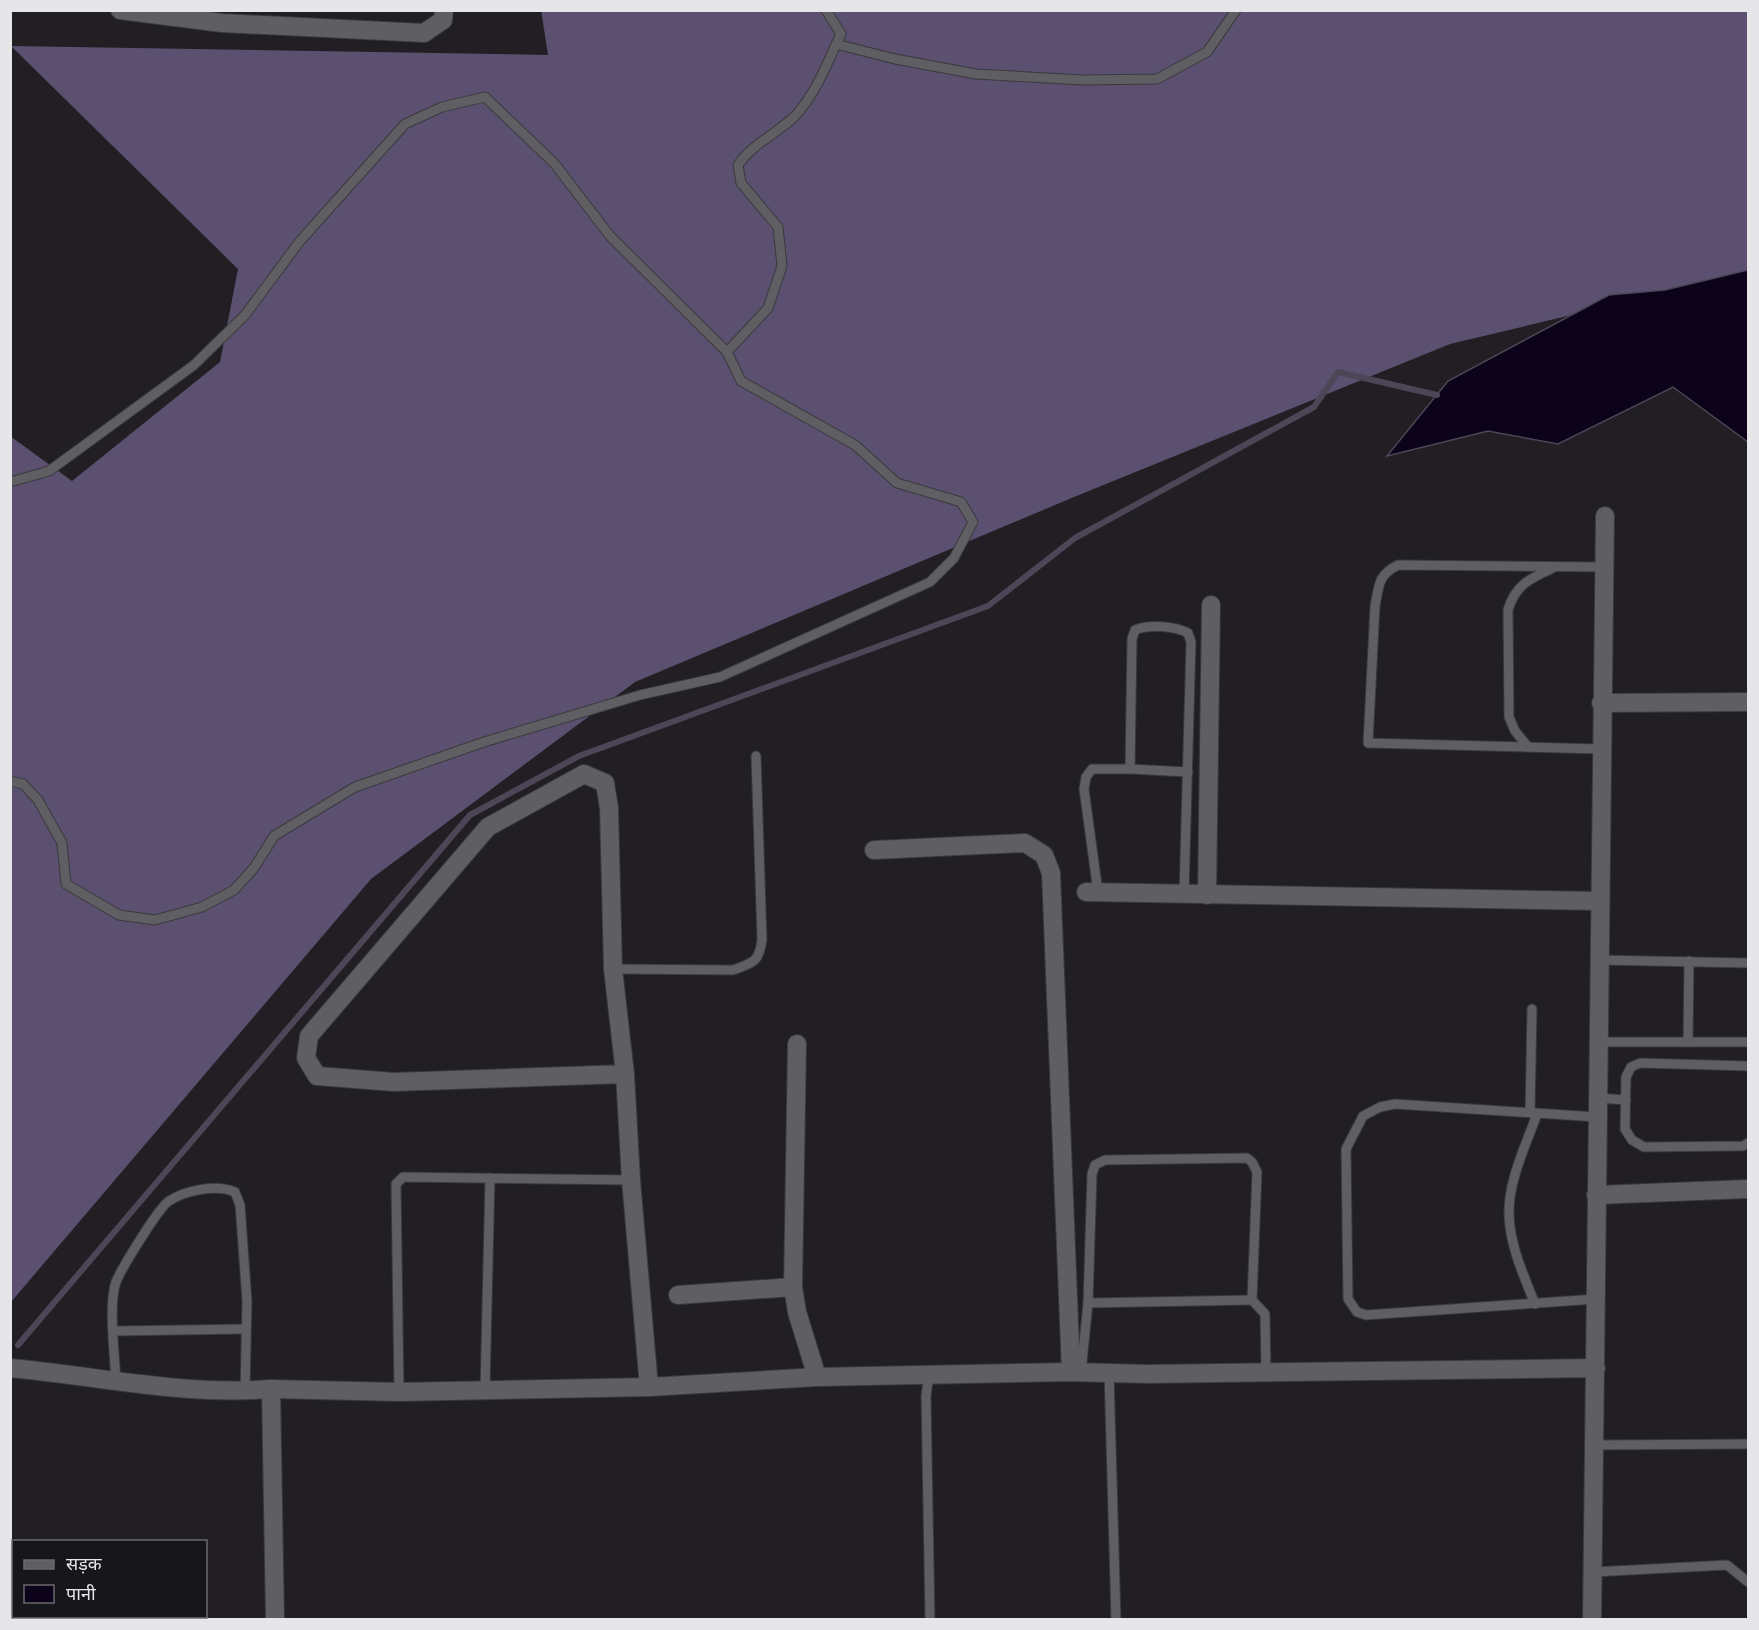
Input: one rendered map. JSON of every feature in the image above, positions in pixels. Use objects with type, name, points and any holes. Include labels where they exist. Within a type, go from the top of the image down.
[{"type":"street","points":[[120,10],[222,23],[424,33],[443,20],[444,10]]},
{"type":"street","points":[[1592,1620],[1600,749],[1605,516]]},
{"type":"street","points":[[1207,895],[1211,606]]},
{"type":"street","points":[[1601,703],[1749,702]]},
{"type":"street","points":[[625,1074],[394,1082],[317,1076],[306,1058],[309,1036],[488,827],[584,774],[605,783],[609,808],[613,969],[625,1074],[631,1180],[649,1387]]},
{"type":"street","points":[[874,850],[1025,843],[1044,855],[1051,873],[1076,1372]]},
{"type":"street","points":[[1092,892],[1599,901]]},
{"type":"street","points":[[797,1044],[793,1287],[797,1312],[817,1377]]},
{"type":"street","points":[[1596,1195],[1749,1189]]},
{"type":"street","points":[[678,1294],[793,1287]]},
{"type":"street","points":[[10,1368],[117,1382],[245,1391],[272,1389],[399,1392],[649,1387],[817,1377],[929,1374],[1596,1368]]},
{"type":"street","points":[[272,1389],[275,1620]]},
{"type":"lane","points":[[727,352],[768,308],[782,266],[778,227],[741,183],[738,165],[747,152],[793,117],[817,88],[841,34],[826,10]]},
{"type":"lane","points":[[836,44],[896,59],[976,74],[1082,80],[1157,79],[1207,52],[1236,10]]},
{"type":"lane","points":[[10,482],[49,471],[194,365],[245,315],[300,241],[405,124],[442,107],[485,97],[554,163],[610,236],[727,352],[741,381],[855,445],[897,483],[961,502],[973,522],[954,558],[930,582],[720,677],[640,695],[484,742],[356,787],[274,836],[254,867],[234,890],[202,907],[155,920],[119,915],[66,884],[62,843],[38,800],[23,784],[10,781]]},
{"type":"lane","points":[[1600,749],[1368,743],[1375,606],[1379,585],[1385,571],[1398,565],[1604,567]]},
{"type":"lane","points":[[1528,747],[1515,731],[1509,717],[1508,610],[1512,596],[1524,582],[1555,567]]},
{"type":"lane","points":[[1130,769],[1132,639],[1135,630],[1143,626],[1182,630],[1188,633],[1191,642],[1184,894]]},
{"type":"lane","points":[[613,969],[733,970],[751,964],[760,955],[762,940],[756,756]]},
{"type":"lane","points":[[1092,892],[1084,789],[1086,777],[1092,769],[1188,772]]},
{"type":"lane","points":[[1599,960],[1749,963]]},
{"type":"lane","points":[[1688,1042],[1689,961]]},
{"type":"lane","points":[[1532,1009],[1534,1113],[1518,1166],[1509,1214],[1518,1259],[1535,1304]]},
{"type":"lane","points":[[1598,1042],[1749,1042]]},
{"type":"lane","points":[[1749,1066],[1640,1062],[1630,1067],[1626,1077],[1625,1129],[1632,1140],[1644,1148],[1743,1146],[1749,1143]]},
{"type":"lane","points":[[1597,1098],[1626,1100]]},
{"type":"lane","points":[[1596,1299],[1366,1315],[1357,1312],[1347,1299],[1346,1149],[1363,1116],[1380,1107],[1395,1104],[1597,1117]]},
{"type":"lane","points":[[1076,1372],[1088,1303],[1092,1173],[1095,1165],[1105,1160],[1247,1158],[1257,1172],[1252,1300],[1265,1314],[1266,1372]]},
{"type":"lane","points":[[399,1392],[396,1184],[403,1177],[631,1180]]},
{"type":"lane","points":[[485,1390],[490,1178]]},
{"type":"lane","points":[[117,1382],[114,1331],[116,1283],[136,1247],[168,1202],[201,1190],[224,1187],[235,1192],[240,1205],[246,1329],[245,1391]]},
{"type":"lane","points":[[1088,1303],[1252,1300]]},
{"type":"lane","points":[[114,1331],[246,1329]]},
{"type":"lane","points":[[1109,1373],[1116,1620]]},
{"type":"lane","points":[[929,1374],[926,1396],[930,1620]]},
{"type":"lane","points":[[1594,1445],[1749,1444]]},
{"type":"lane","points":[[1593,1572],[1727,1565],[1749,1582]]},
{"type":"shaded area","points":[[541,10],[1748,11],[1748,273],[1450,344],[1074,497],[635,682],[371,879],[11,1302],[10,436],[72,481],[220,362],[238,269],[11,46],[548,55]]},
{"type":"water","points":[[1748,270],[1748,442],[1673,387],[1558,444],[1488,431],[1387,456],[1448,381],[1609,295],[1665,290]]},
{"type":"waterway","points":[[18,1345],[470,815],[579,756],[988,606],[1075,538],[1314,407],[1338,372],[1437,395]]}]
